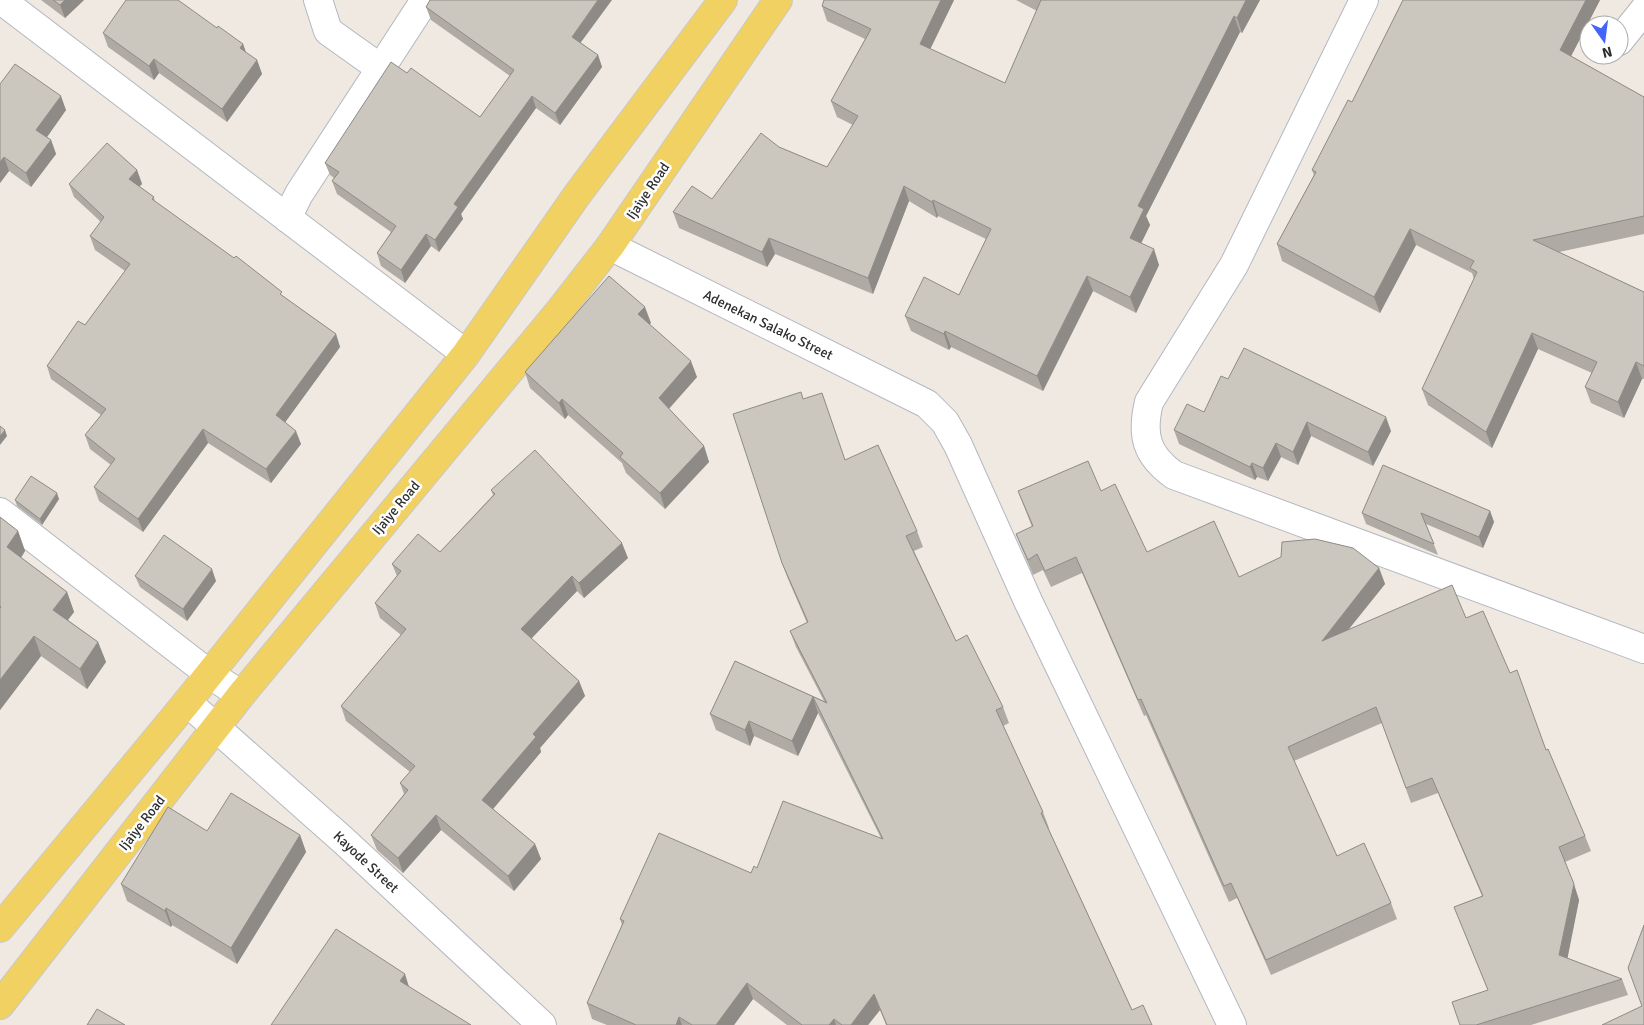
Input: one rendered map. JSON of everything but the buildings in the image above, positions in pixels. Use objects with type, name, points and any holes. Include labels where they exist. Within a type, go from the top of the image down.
[{"type":"main road","points":[[0,928],[187,702],[208,673],[466,354],[576,195],[723,0]]},
{"type":"main road","name":"Ijaiye Road","points":[[0,1005],[241,695],[610,246],[778,0]]},
{"type":"street","points":[[1,0],[466,354]]},
{"type":"street","points":[[318,0],[328,30],[380,68]]},
{"type":"street","points":[[287,218],[299,194],[425,0]]},
{"type":"street","points":[[1364,0],[1234,265],[1149,402],[1145,418],[1145,434],[1150,450],[1158,464],[1174,475],[1644,649]]},
{"type":"street","points":[[1629,29],[1644,10]]},
{"type":"street","name":"Adenekan Salako Street","points":[[610,246],[927,404],[945,422],[958,445],[1028,601],[1232,1025]]},
{"type":"street","points":[[0,512],[208,673],[241,695]]},
{"type":"street","name":"Kayode Street","points":[[187,702],[217,726],[542,1025]]}]
